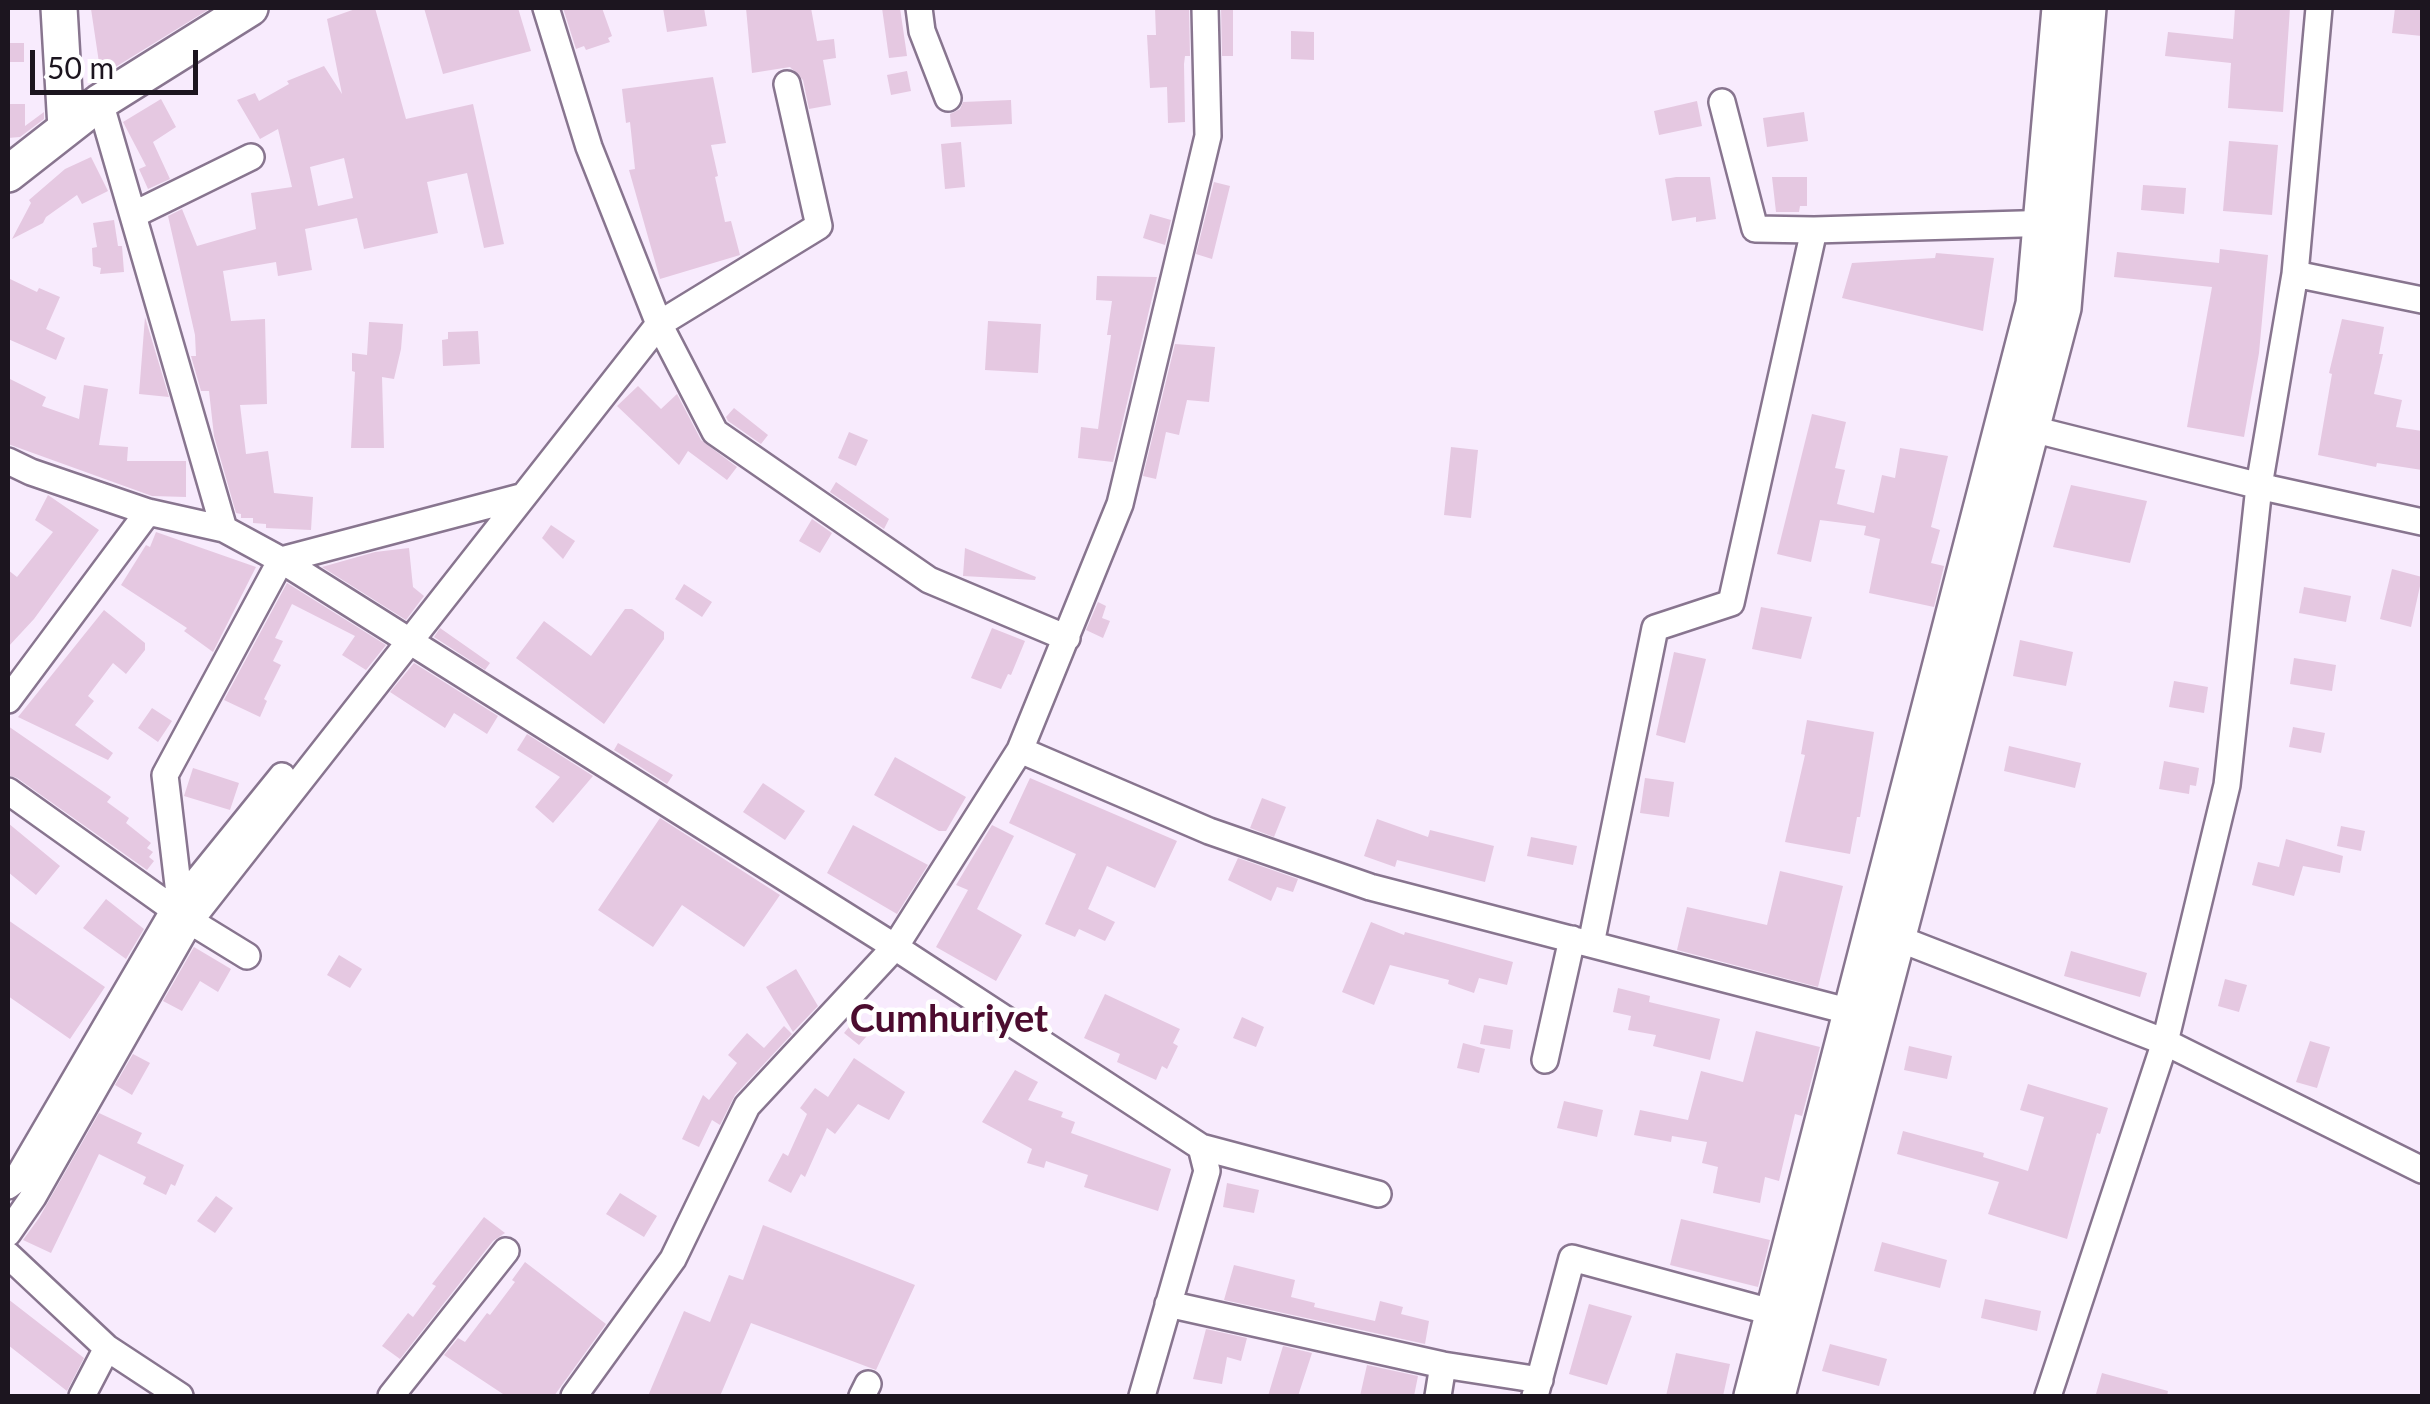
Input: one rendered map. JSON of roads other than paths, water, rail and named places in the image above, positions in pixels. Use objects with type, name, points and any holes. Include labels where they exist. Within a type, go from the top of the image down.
[{"type":"street","points":[[59,8],[66,128]]},
{"type":"street","points":[[8,174],[100,102],[250,8]]},
{"type":"street","points":[[546,8],[589,147],[659,324],[715,432],[930,580],[1066,638]]},
{"type":"street","points":[[919,8],[922,31],[948,98]]},
{"type":"street","points":[[574,1396],[673,1260],[747,1106],[896,946],[1020,750],[1120,504],[1208,136],[1205,8]]},
{"type":"street","points":[[1864,1014],[1897,938],[2063,308],[2057,222],[2060,8]]},
{"type":"street","points":[[1752,1396],[1785,1316],[1864,1014],[2057,222],[2088,8]]},
{"type":"street","points":[[2048,1396],[2164,1042],[2227,785],[2259,486],[2295,274],[2319,8]]},
{"type":"street","points":[[8,1186],[16,1180],[182,910],[367,673],[388,651],[412,639],[659,324],[819,226],[787,84]]},
{"type":"street","points":[[100,102],[224,529]]},
{"type":"street","points":[[1722,102],[1755,229],[2057,222]]},
{"type":"street","points":[[133,215],[252,156]]},
{"type":"street","points":[[1544,1060],[1581,942],[1655,628],[1731,603],[1814,230]]},
{"type":"street","points":[[2295,274],[2422,300]]},
{"type":"street","points":[[2032,428],[2259,486],[2422,522]]},
{"type":"street","points":[[8,461],[148,512],[224,529],[412,639],[896,946],[1201,1146],[1378,1194]]},
{"type":"street","points":[[8,1233],[34,1197],[182,910],[165,775],[281,560],[524,496]]},
{"type":"street","points":[[8,700],[148,512]]},
{"type":"street","points":[[1020,750],[1208,831],[1370,887],[1864,1014]]},
{"type":"street","points":[[8,791],[247,956]]},
{"type":"street","points":[[1897,938],[2164,1042],[2422,1170]]},
{"type":"street","points":[[1142,1396],[1207,1172],[1201,1146]]},
{"type":"street","points":[[391,1396],[506,1250]]},
{"type":"street","points":[[8,1255],[107,1348],[180,1396]]},
{"type":"street","points":[[1168,1304],[1537,1388],[1572,1258],[1785,1316]]},
{"type":"street","points":[[1776,1396],[1785,1316]]},
{"type":"street","points":[[82,1396],[107,1348]]},
{"type":"street","points":[[1438,1396],[1443,1365]]},
{"type":"district","name":"Cumhuriyet","points":[[949,1020]]}]
